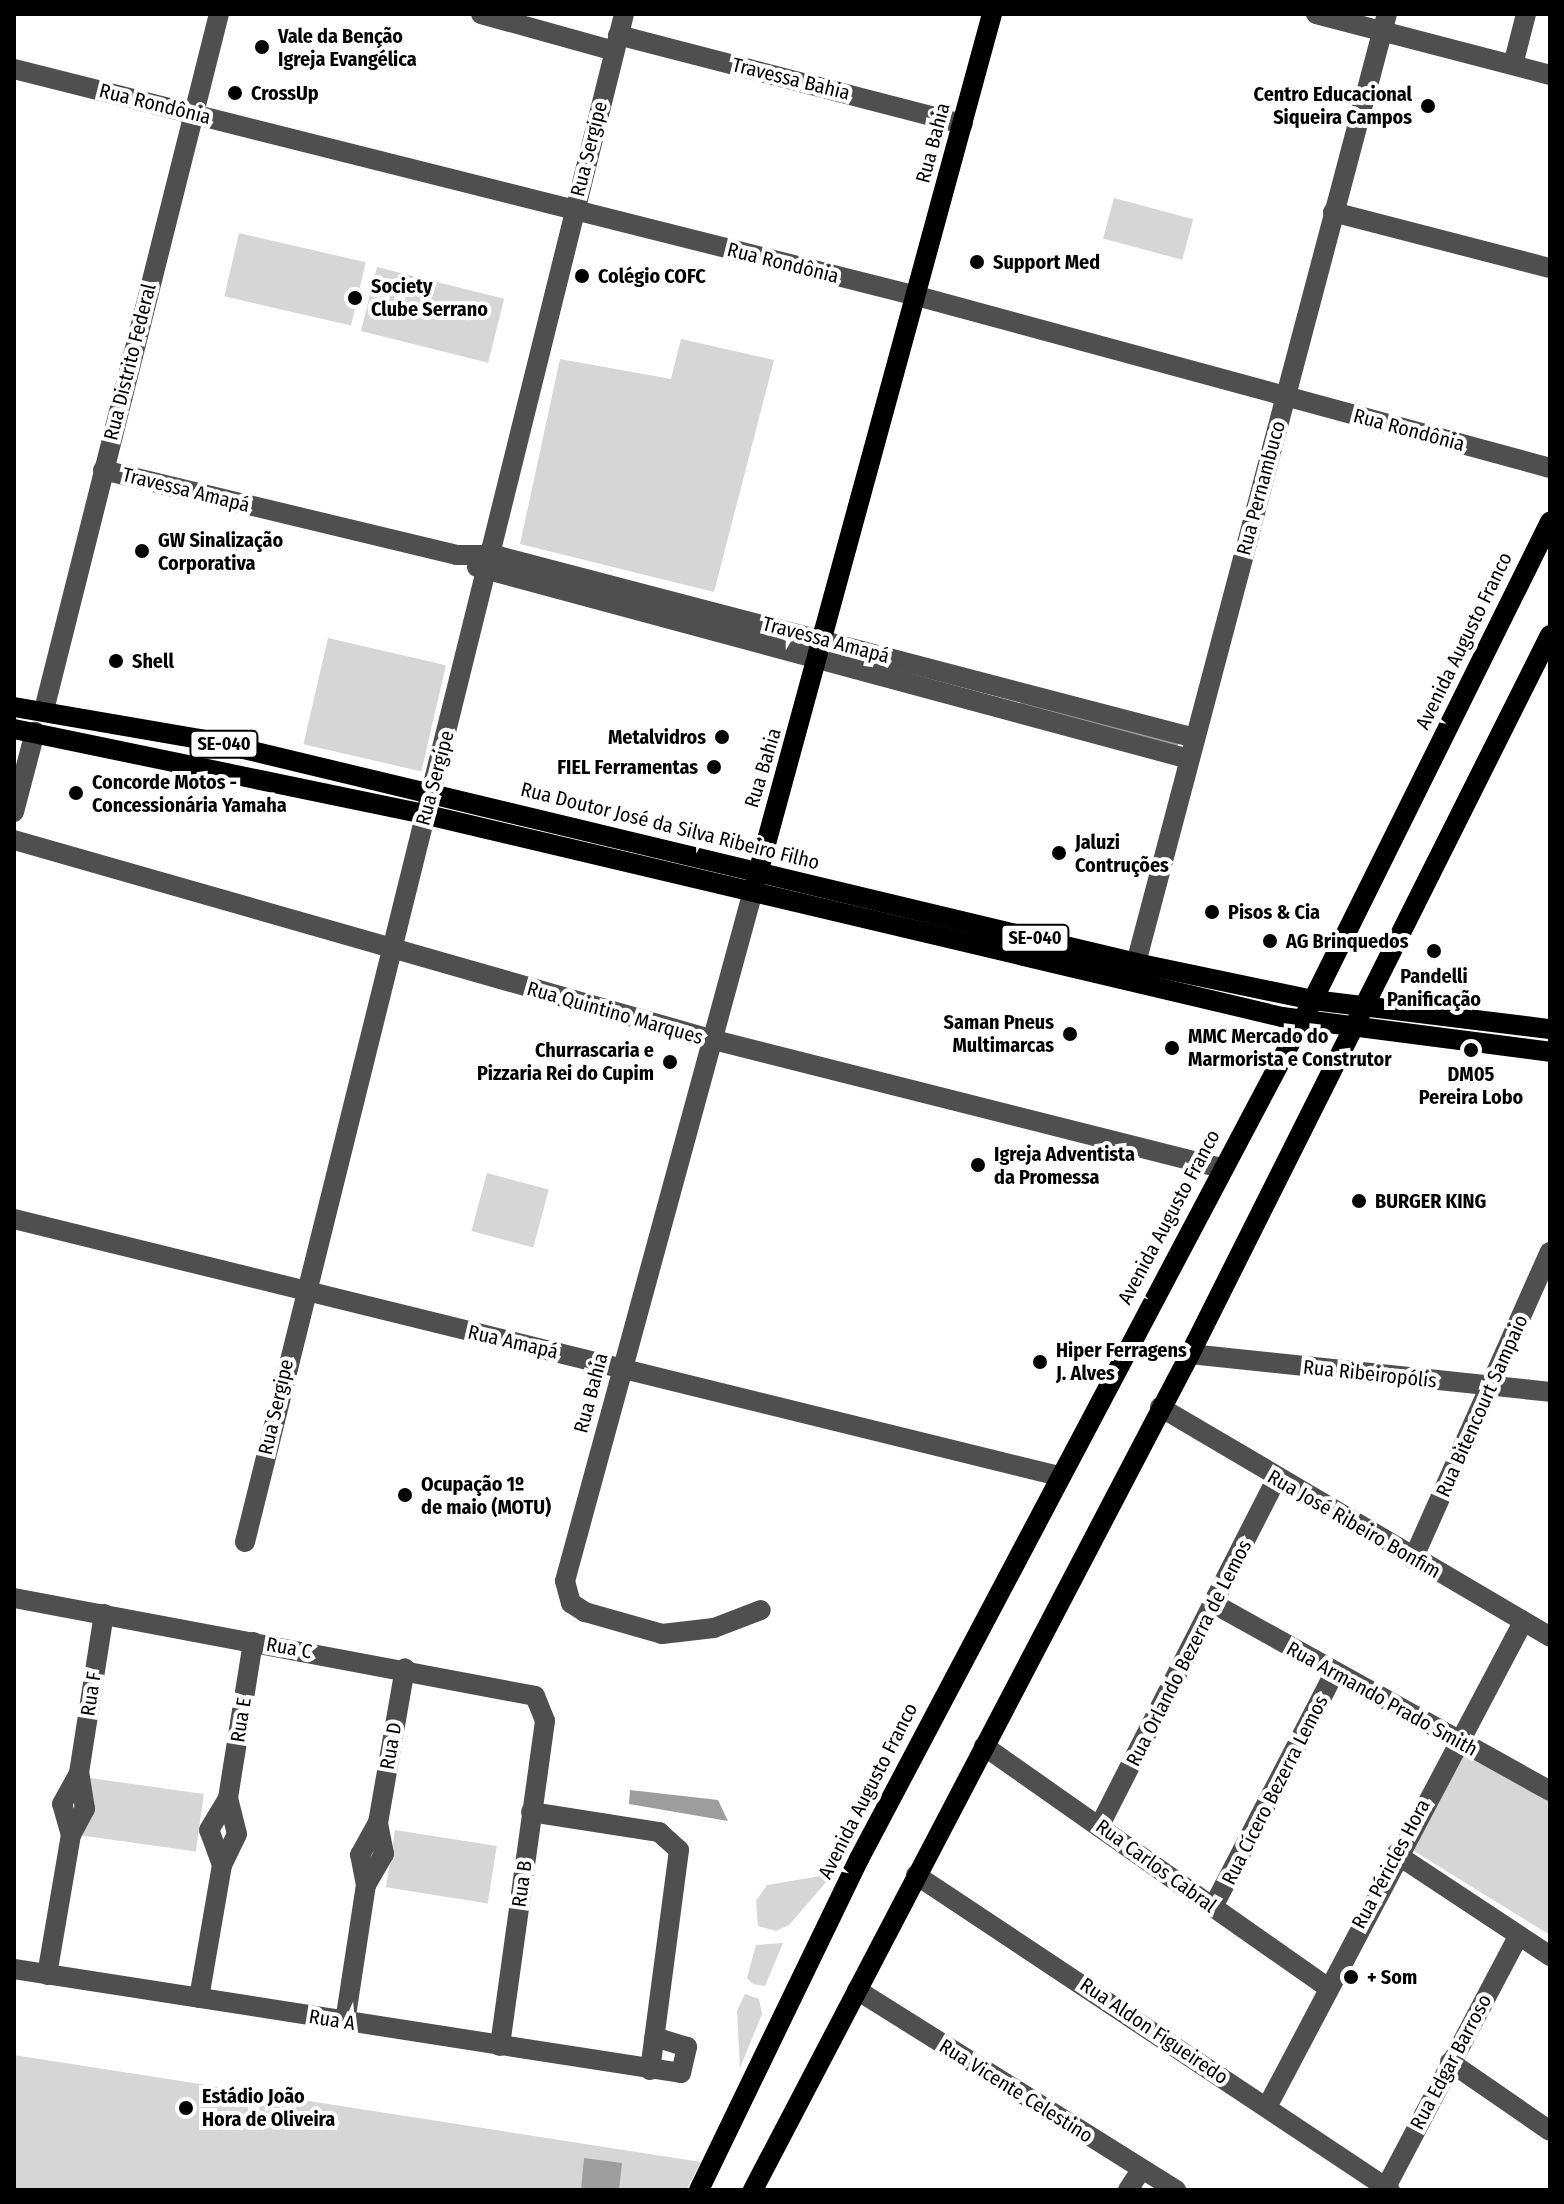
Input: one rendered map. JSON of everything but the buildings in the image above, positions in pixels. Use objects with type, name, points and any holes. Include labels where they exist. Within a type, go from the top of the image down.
[{"type":"main road","name":"Rua Bahia","points":[[756,882],[820,662],[992,14]]},
{"type":"main road","name":"Avenida Augusto Franco","points":[[699,2190],[859,1859],[1221,1168],[1313,1000],[1550,522]]},
{"type":"main road","points":[[753,2190],[1190,1354],[1550,635]]},
{"type":"main road","name":"Rua Doutor José da Silva Ribeiro Filho","points":[[14,707],[44,710],[431,793],[756,882],[1301,1020]]},
{"type":"main road","name":"Rua Doutor José da Silva Ribeiro Filho","points":[[14,729],[1313,1000]]},
{"type":"main road","name":"SE-040","points":[[1313,1000],[1550,1029]]},
{"type":"main road","name":"SE-040","points":[[1301,1020],[1550,1052]]},
{"type":"street","name":"Rua Distrito Federal","points":[[44,710],[219,14]]},
{"type":"street","name":"Travessa Bahia","points":[[481,14],[963,124]]},
{"type":"street","name":"Rua Sergipe","points":[[245,1542],[302,1290],[491,564],[624,14]]},
{"type":"street","points":[[1316,14],[1385,23],[1550,75]]},
{"type":"street","points":[[1513,65],[1526,14]]},
{"type":"street","name":"Rua Pernambuco","points":[[1136,963],[1385,23]]},
{"type":"street","name":"Rua Rondônia","points":[[14,69],[917,296],[1550,468]]},
{"type":"street","points":[[1333,212],[1550,268]]},
{"type":"street","name":"Travessa Amapá","points":[[103,470],[491,564],[825,640],[1195,738]]},
{"type":"street","name":"Travessa Amapá","points":[[491,564],[820,662],[1189,759]]},
{"type":"street","points":[[14,812],[35,732]]},
{"type":"street","name":"Rua Quintino Marques","points":[[14,840],[714,1040],[1221,1168]]},
{"type":"street","name":"Rua Bahia","points":[[756,882],[565,1581],[571,1603],[585,1612],[662,1634],[714,1628],[761,1610]]},
{"type":"street","name":"Rua Amapá","points":[[14,1219],[1059,1476]]},
{"type":"street","name":"Rua Bitencourt Sampaio","points":[[1413,1559],[1550,1252]]},
{"type":"street","name":"Rua Ribeiropólis","points":[[1190,1354],[1550,1392]]},
{"type":"street","name":"Rua José Ribeiro Bonfim","points":[[1160,1407],[1276,1480],[1522,1624],[1550,1637]]},
{"type":"street","name":"Rua Orlando Bezerra de Lemos","points":[[1100,1825],[1216,1605],[1276,1480]]},
{"type":"street","name":"Rua C","points":[[14,1598],[523,1690],[542,1706],[545,1721]]},
{"type":"street","name":"Rua Armando Prado Smith","points":[[1216,1605],[1456,1742],[1550,1791]]},
{"type":"street","name":"Rua F","points":[[47,1975],[71,1835],[85,1809],[79,1773],[104,1614]]},
{"type":"street","name":"Rua Péricles Hora","points":[[1267,2107],[1396,1854],[1522,1624]]},
{"type":"street","name":"Rua E","points":[[199,1998],[222,1865],[237,1834],[228,1798],[253,1642]]},
{"type":"street","name":"Rua D","points":[[345,2022],[366,1885],[384,1854],[378,1823],[405,1668]]},
{"type":"street","name":"Rua Cícero Bezerra Lemos","points":[[1213,1907],[1335,1672]]},
{"type":"street","name":"Rua B","points":[[500,2046],[545,1721]]},
{"type":"street","name":"Rua Carlos Cabral","points":[[984,1746],[1327,1987]]},
{"type":"street","points":[[531,1812],[659,1832],[675,1842],[681,1869],[650,2070]]},
{"type":"street","points":[[1396,1854],[1550,1956]]},
{"type":"street","name":"Rua Aldon Figueiredo","points":[[916,1875],[1388,2188]]},
{"type":"street","name":"Rua Edgar Barroso","points":[[1388,2188],[1450,2062],[1518,1937]]},
{"type":"street","name":"Rua A","points":[[14,1969],[674,2075],[689,2058],[682,2043],[655,2037]]},
{"type":"street","name":"Rua Vicente Celestino","points":[[857,1990],[1176,2190]]},
{"type":"street","points":[[1450,2062],[1550,2131]]},
{"type":"street","points":[[1128,2190],[1141,2170]]},
{"type":"shaded area","points":[[1114,198],[1193,219],[1182,260],[1103,239]]},
{"type":"shaded area","points":[[239,233],[366,262],[351,326],[224,296]]},
{"type":"shaded area","points":[[377,267],[504,299],[488,363],[361,331]]},
{"type":"shaded area","points":[[681,339],[774,360],[714,592],[520,544],[560,359],[671,379]]},
{"type":"shaded area","points":[[328,638],[446,665],[421,771],[303,744]]},
{"type":"shaded area","points":[[487,1173],[549,1190],[533,1248],[471,1231]]},
{"type":"shaded area","points":[[1466,1751],[1550,1796],[1550,1935],[1409,1848]]},
{"type":"shaded area","points":[[90,1778],[204,1794],[196,1851],[82,1835]]},
{"type":"shaded area","points":[[630,1790],[718,1800],[728,1821],[629,1804]]},
{"type":"shaded area","points":[[395,1830],[497,1846],[488,1903],[386,1887]]},
{"type":"shaded area","points":[[833,1874],[789,1925],[776,1931],[758,1926],[756,1901],[767,1885]]},
{"type":"shaded area","points":[[783,1943],[765,1986],[753,1984],[747,1978],[756,1945]]},
{"type":"shaded area","points":[[745,1994],[759,1999],[762,2014],[740,2068],[737,2011]]},
{"type":"shaded area","name":"Estádio João Hora de Oliveira","points":[[14,2055],[701,2162],[686,2190],[14,2190]]},
{"type":"shaded area","points":[[584,2158],[622,2163],[619,2190],[581,2190]]},
{"type":"waterway","points":[[1031,706],[1168,741]]},
{"type":"place","name":"Vale da Benção Igreja Evangélica","points":[[262,47]]},
{"type":"place","name":"CrossUp","points":[[235,93]]},
{"type":"place","name":"Centro Educacional Siqueira Campos","points":[[1428,106]]},
{"type":"place","name":"Support Med","points":[[977,262]]},
{"type":"place","name":"Colégio COFC","points":[[582,276]]},
{"type":"place","name":"Society Clube Serrano","points":[[355,298]]},
{"type":"place","name":"GW Sinalização Corporativa","points":[[142,551]]},
{"type":"place","name":"Shell","points":[[116,661]]},
{"type":"place","name":"Metalvidros","points":[[722,737]]},
{"type":"place","name":"FIEL Ferramentas","points":[[714,767]]},
{"type":"place","name":"Concorde Motos - Concessionária Yamaha","points":[[76,793]]},
{"type":"place","name":"Jaluzi Contruções","points":[[1059,853]]},
{"type":"place","name":"Pisos & Cia","points":[[1212,912]]},
{"type":"place","name":"AG Brinquedos","points":[[1270,941]]},
{"type":"place","name":"Pandelli Panificação","points":[[1434,951]]},
{"type":"place","name":"Saman Pneus Multimarcas","points":[[1070,1034]]},
{"type":"place","name":"MMC Mercado do Marmorista e Construtor","points":[[1172,1048]]},
{"type":"place","name":"DM05 Pereira Lobo","points":[[1471,1050]]},
{"type":"place","name":"Churrascaria e Pizzaria Rei do Cupim","points":[[670,1062]]},
{"type":"place","name":"Igreja Adventista da Promessa","points":[[978,1165]]},
{"type":"place","name":"BURGER KING","points":[[1359,1201]]},
{"type":"place","name":"Hiper Ferragens J. Alves","points":[[1040,1362]]},
{"type":"place","name":"Ocupação 1º de maio (MOTU)","points":[[405,1495]]},
{"type":"place","name":"+ Som","points":[[1351,1977]]},
{"type":"place","name":"Estádio João Hora de Oliveira","points":[[186,2108]]}]
